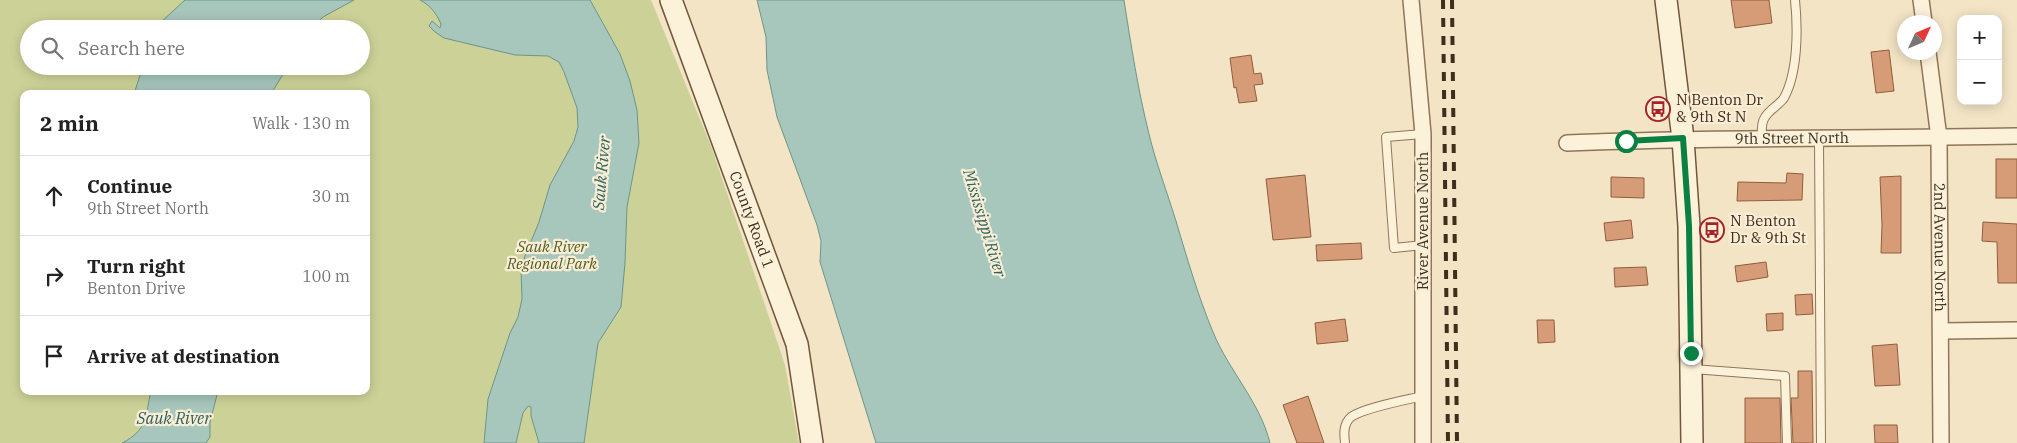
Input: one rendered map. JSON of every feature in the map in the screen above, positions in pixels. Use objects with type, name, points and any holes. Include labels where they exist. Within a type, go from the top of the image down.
[{"type":"street","name":"County Road 1","points":[[671,0],[796,344],[812,443]]},
{"type":"street","name":"River Avenue North","points":[[1411,0],[1423,134],[1422,443]]},
{"type":"street","points":[[1666,0],[1683,138],[1689,226],[1692,443]]},
{"type":"street","points":[[1921,0],[1923,15]]},
{"type":"street","name":"2nd Avenue North","points":[[1929,60],[1939,138],[1942,331],[1941,443]]},
{"type":"street","name":"9th Street North","points":[[1567,143],[1683,138],[1819,140],[2017,136]]},
{"type":"street","points":[[1942,331],[2017,330]]},
{"type":"lane","points":[[1762,139],[1761,124],[1768,113],[1784,99],[1794,69],[1798,28],[1795,0]]},
{"type":"lane","points":[[1423,134],[1386,137],[1394,248],[1423,245]]},
{"type":"lane","points":[[1819,140],[1821,443]]},
{"type":"lane","points":[[1691,369],[1785,376],[1787,443]]},
{"type":"lane","points":[[1345,443],[1344,429],[1350,418],[1365,411],[1423,396]]},
{"type":"green space","name":"Sauk River Regional Park","points":[[0,0],[651,0],[711,146],[767,311],[785,365],[799,443],[0,443]]},
{"type":"water","points":[[185,0],[354,0],[320,20],[163,20]]},
{"type":"water","name":"Sauk River","points":[[420,0],[590,0],[620,54],[630,81],[637,110],[639,143],[627,207],[621,307],[598,343],[584,443],[539,443],[531,416],[531,407],[528,406],[523,413],[516,443],[484,443],[488,399],[510,333],[518,317],[522,299],[521,270],[525,256],[539,222],[550,185],[574,141],[578,127],[577,108],[564,72],[559,62],[548,56],[515,55],[444,38],[429,26],[432,21],[440,28],[441,24],[433,10]]},
{"type":"water","name":"Mississippi River","points":[[757,0],[1124,0],[1138,84],[1149,134],[1202,305],[1227,360],[1259,414],[1270,443],[876,443],[820,262],[821,241],[817,225],[777,117],[767,70],[766,37]]},
{"type":"water","points":[[140,75],[283,75],[273,90],[135,90]]},
{"type":"water","name":"Sauk River","points":[[150,395],[217,395],[210,422],[210,437],[206,443],[122,443],[137,433],[146,415]]},
{"type":"building","points":[[1731,0],[1769,0],[1772,23],[1735,28]]},
{"type":"building","points":[[1889,50],[1894,91],[1876,93],[1871,52]]},
{"type":"building","points":[[1251,55],[1254,74],[1261,73],[1263,84],[1254,85],[1257,101],[1239,103],[1236,87],[1234,88],[1230,58]]},
{"type":"building","points":[[1996,159],[2017,159],[2017,198],[1996,198]]},
{"type":"building","points":[[1787,173],[1803,174],[1802,200],[1737,201],[1738,182],[1786,183]]},
{"type":"building","points":[[1305,175],[1311,237],[1273,240],[1266,179]]},
{"type":"building","points":[[1901,176],[1901,253],[1881,253],[1880,177]]},
{"type":"building","points":[[1611,177],[1644,178],[1644,198],[1611,197]]},
{"type":"building","points":[[1631,220],[1633,238],[1606,241],[1604,223]]},
{"type":"building","points":[[1983,222],[2017,224],[2017,283],[1998,283],[1997,242],[1982,241]]},
{"type":"building","points":[[1361,243],[1362,259],[1317,261],[1316,245]]},
{"type":"building","points":[[1766,262],[1768,277],[1737,282],[1735,266]]},
{"type":"building","points":[[1646,267],[1648,285],[1615,287],[1614,268]]},
{"type":"building","points":[[1812,294],[1813,314],[1796,315],[1795,295]]},
{"type":"building","points":[[1783,313],[1783,330],[1767,331],[1766,314]]},
{"type":"building","points":[[1345,319],[1348,341],[1317,344],[1315,323]]},
{"type":"building","points":[[1537,320],[1554,320],[1555,342],[1538,343]]},
{"type":"building","points":[[1897,344],[1900,385],[1875,386],[1872,346]]},
{"type":"building","points":[[1798,371],[1812,371],[1813,443],[1793,443],[1791,398],[1798,398]]},
{"type":"building","points":[[1308,396],[1324,443],[1297,443],[1283,405]]},
{"type":"building","points":[[1745,398],[1780,398],[1781,443],[1745,443]]},
{"type":"building","points":[[1874,425],[1897,425],[1898,443],[1875,443]]},
{"type":"railway","points":[[1443,0],[1448,443]]},
{"type":"railway","points":[[1452,0],[1457,443]]},
{"type":"place","name":"N Benton Dr & 9th St N","points":[[1658,109]]},
{"type":"place","name":"N Benton Dr & 9th St","points":[[1712,230]]},
{"type":"route","points":[[1626,141],[1683,138],[1689,226],[1691,353]]}]
